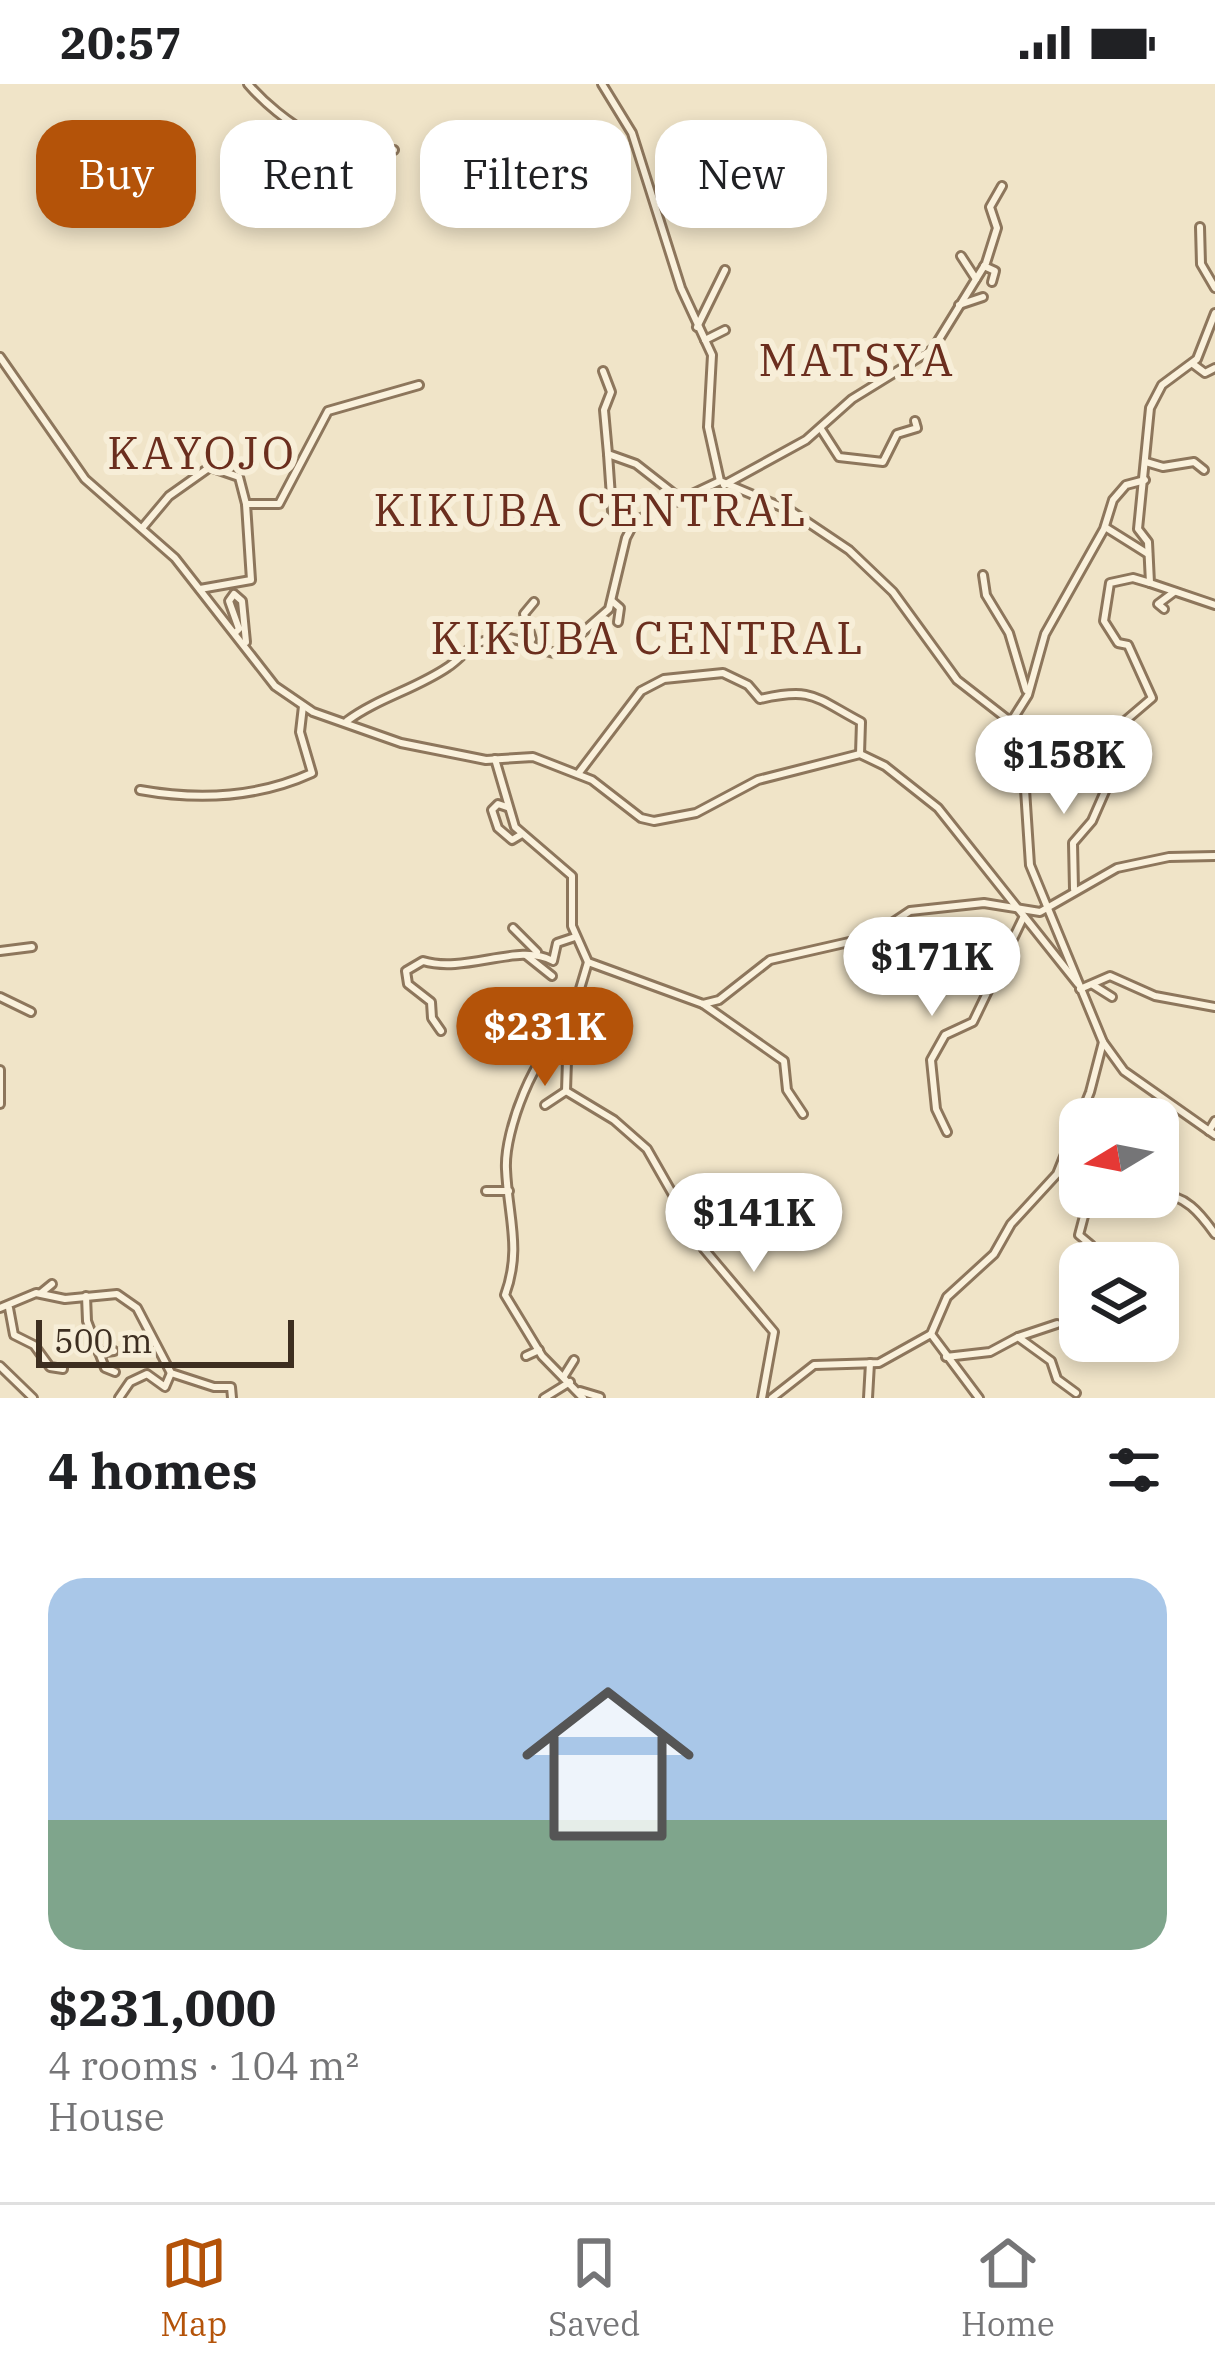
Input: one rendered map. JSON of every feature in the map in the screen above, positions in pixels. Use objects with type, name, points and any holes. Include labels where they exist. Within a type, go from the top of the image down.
[{"type":"street","points":[[248,84],[296,120]]},
{"type":"street","points":[[602,84],[632,133],[705,340],[714,370],[709,435],[722,483]]},
{"type":"street","points":[[347,721],[389,693],[449,667],[483,641],[533,642],[560,653],[584,627],[605,615],[634,524],[821,429],[837,412],[933,350],[984,266],[998,229],[990,207],[1002,186]]},
{"type":"street","points":[[1200,227],[1201,264],[1209,286]]},
{"type":"street","points":[[961,256],[976,279]]},
{"type":"street","points":[[984,266],[995,271],[992,282]]},
{"type":"street","points":[[697,327],[724,271]]},
{"type":"street","points":[[959,305],[983,297]]},
{"type":"street","points":[[1150,583],[1148,542],[1138,529],[1156,395],[1192,364],[1213,330],[1215,313]]},
{"type":"street","points":[[705,340],[725,330]]},
{"type":"street","points":[[0,357],[85,479],[143,527],[284,694],[303,706],[401,743],[496,759],[532,757],[578,774],[641,818],[665,822],[706,809],[758,780],[860,754],[931,801],[1079,986]]},
{"type":"street","points":[[1192,364],[1205,373],[1215,368]]},
{"type":"street","points":[[603,370],[610,392],[604,410],[612,511],[634,524]]},
{"type":"street","points":[[246,504],[279,504],[299,458],[328,411],[419,385]]},
{"type":"street","points":[[336,408],[345,414]]},
{"type":"street","points":[[821,429],[839,458],[874,465],[883,462],[897,434],[916,428],[916,421]]},
{"type":"street","points":[[608,454],[635,464],[682,500]]},
{"type":"street","points":[[1144,462],[1163,467],[1194,462],[1204,470]]},
{"type":"street","points":[[143,527],[169,496],[211,467],[239,477],[253,578],[200,589]]},
{"type":"street","points":[[1022,704],[1045,634],[1105,527],[1113,500],[1124,486],[1145,480]]},
{"type":"street","points":[[722,483],[791,511],[849,550],[893,592],[957,680],[1011,722],[1021,738],[1027,850],[1103,1042],[1124,1070],[1212,1133],[1215,1120]]},
{"type":"street","points":[[1105,527],[1148,554]]},
{"type":"street","points":[[1091,750],[1152,697],[1129,646],[1118,644],[1104,621],[1110,583],[1133,578],[1147,567]]},
{"type":"street","points":[[983,575],[986,596],[1009,633],[1027,692],[1011,722]]},
{"type":"street","points":[[1133,578],[1215,605]]},
{"type":"street","points":[[1164,610],[1158,604],[1177,590]]},
{"type":"street","points":[[235,633],[238,626],[229,601],[234,594],[242,602],[247,647]]},
{"type":"street","points":[[612,601],[620,608],[618,622]]},
{"type":"street","points":[[533,642],[524,614],[534,602]]},
{"type":"street","points":[[578,774],[641,691],[664,679],[705,673],[733,677],[760,699],[788,691],[809,694],[861,722],[860,754]]},
{"type":"street","points":[[140,790],[166,798],[229,796],[311,773],[300,732],[303,706]]},
{"type":"street","points":[[1000,729],[1021,738]]},
{"type":"street","points":[[1075,890],[1073,843],[1092,821],[1120,757]]},
{"type":"street","points":[[496,759],[507,807],[522,834],[572,876],[575,937],[588,962],[703,1004],[784,1061],[787,1090],[803,1114]]},
{"type":"street","points":[[507,807],[498,804],[492,810],[498,828],[512,840],[522,834]]},
{"type":"street","points":[[703,1004],[719,1000],[770,960],[871,937],[910,911],[1012,903],[1036,912],[1096,875],[1146,861],[1215,856]]},
{"type":"street","points":[[947,1132],[936,1109],[931,1060],[945,1035],[974,1022],[1023,918]]},
{"type":"street","points":[[513,928],[553,961],[557,943],[575,937]]},
{"type":"street","points":[[0,951],[32,947]]},
{"type":"street","points":[[441,1031],[431,1018],[430,1000],[408,984],[406,971],[423,961],[450,968],[537,952]]},
{"type":"street","points":[[526,954],[552,976]]},
{"type":"street","points":[[566,1091],[568,1029],[588,962]]},
{"type":"street","points":[[1079,986],[1109,976],[1155,996],[1215,1007]]},
{"type":"street","points":[[1093,985],[1112,997]]},
{"type":"street","points":[[0,997],[31,1012]]},
{"type":"street","points":[[568,1029],[550,1045],[519,1100],[505,1166],[518,1250],[505,1295],[539,1350],[582,1395],[600,1397]]},
{"type":"street","points":[[1084,1098],[1103,1042]]},
{"type":"street","points":[[0,1070],[0,1104]]},
{"type":"street","points":[[545,1105],[566,1091]]},
{"type":"street","points":[[566,1091],[614,1120],[647,1149],[704,1249],[774,1332],[762,1398]]},
{"type":"street","points":[[772,1398],[814,1365],[870,1363],[933,1337],[947,1297],[994,1254],[1059,1166]]},
{"type":"street","points":[[486,1191],[509,1191]]},
{"type":"street","points":[[1179,1198],[1215,1234]]},
{"type":"street","points":[[52,1284],[4,1308],[14,1335],[34,1346],[50,1367],[63,1370]]},
{"type":"street","points":[[41,1293],[117,1294],[137,1308],[171,1373],[214,1388],[231,1387],[232,1398]]},
{"type":"street","points":[[86,1296],[87,1321],[99,1353],[105,1368],[115,1372]]},
{"type":"street","points":[[946,1357],[990,1352],[1058,1324]]},
{"type":"street","points":[[933,1337],[979,1398]]},
{"type":"street","points":[[1018,1337],[1051,1361],[1057,1379],[1076,1393]]},
{"type":"street","points":[[526,1356],[539,1350]]},
{"type":"street","points":[[99,1353],[114,1351]]},
{"type":"street","points":[[544,1398],[567,1379],[574,1360]]},
{"type":"street","points":[[868,1398],[870,1363]]},
{"type":"street","points":[[0,1366],[33,1398]]},
{"type":"street","points":[[119,1398],[130,1382],[147,1374],[165,1388],[171,1373]]},
{"type":"district","name":"MATSYA","points":[[857,359]]},
{"type":"district","name":"KAYOJO","points":[[202,452]]},
{"type":"district","name":"KIKUBA CENTRAL","points":[[591,509]]},
{"type":"district","name":"KIKUBA CENTRAL","points":[[648,637]]}]
